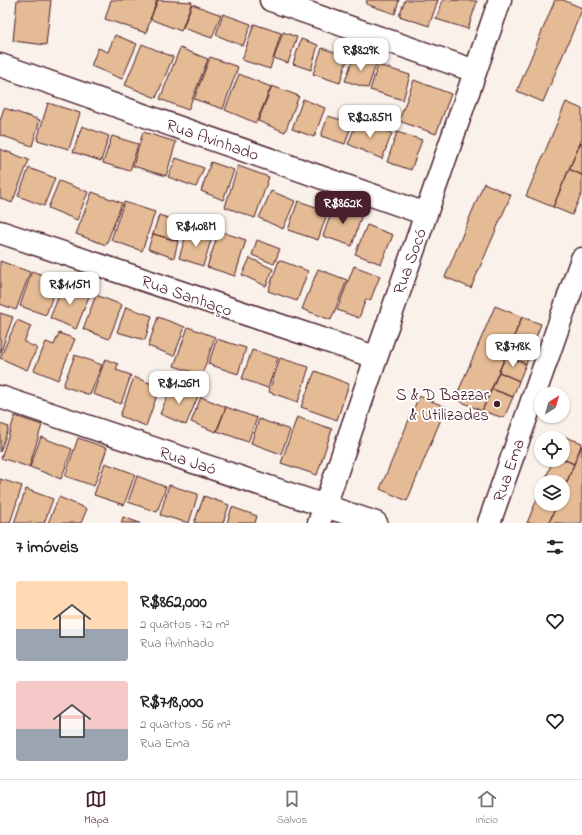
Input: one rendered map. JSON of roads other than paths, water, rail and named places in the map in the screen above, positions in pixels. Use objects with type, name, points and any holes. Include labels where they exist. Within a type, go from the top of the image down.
[{"type":"street","points":[[271,0],[476,71]]},
{"type":"street","name":"Rua Socó","points":[[322,514],[375,357],[500,0]]},
{"type":"street","name":"Rua Avinhado","points":[[0,65],[426,214]]},
{"type":"street","name":"Rua Sanhaço","points":[[0,232],[375,357]]},
{"type":"street","name":"Rua Ema","points":[[489,523],[582,259]]},
{"type":"street","name":"Rua Jaó","points":[[0,397],[322,514],[376,523]]},
{"type":"place","name":"S & D Bazzar & Utilizades","points":[[497,404]]}]
